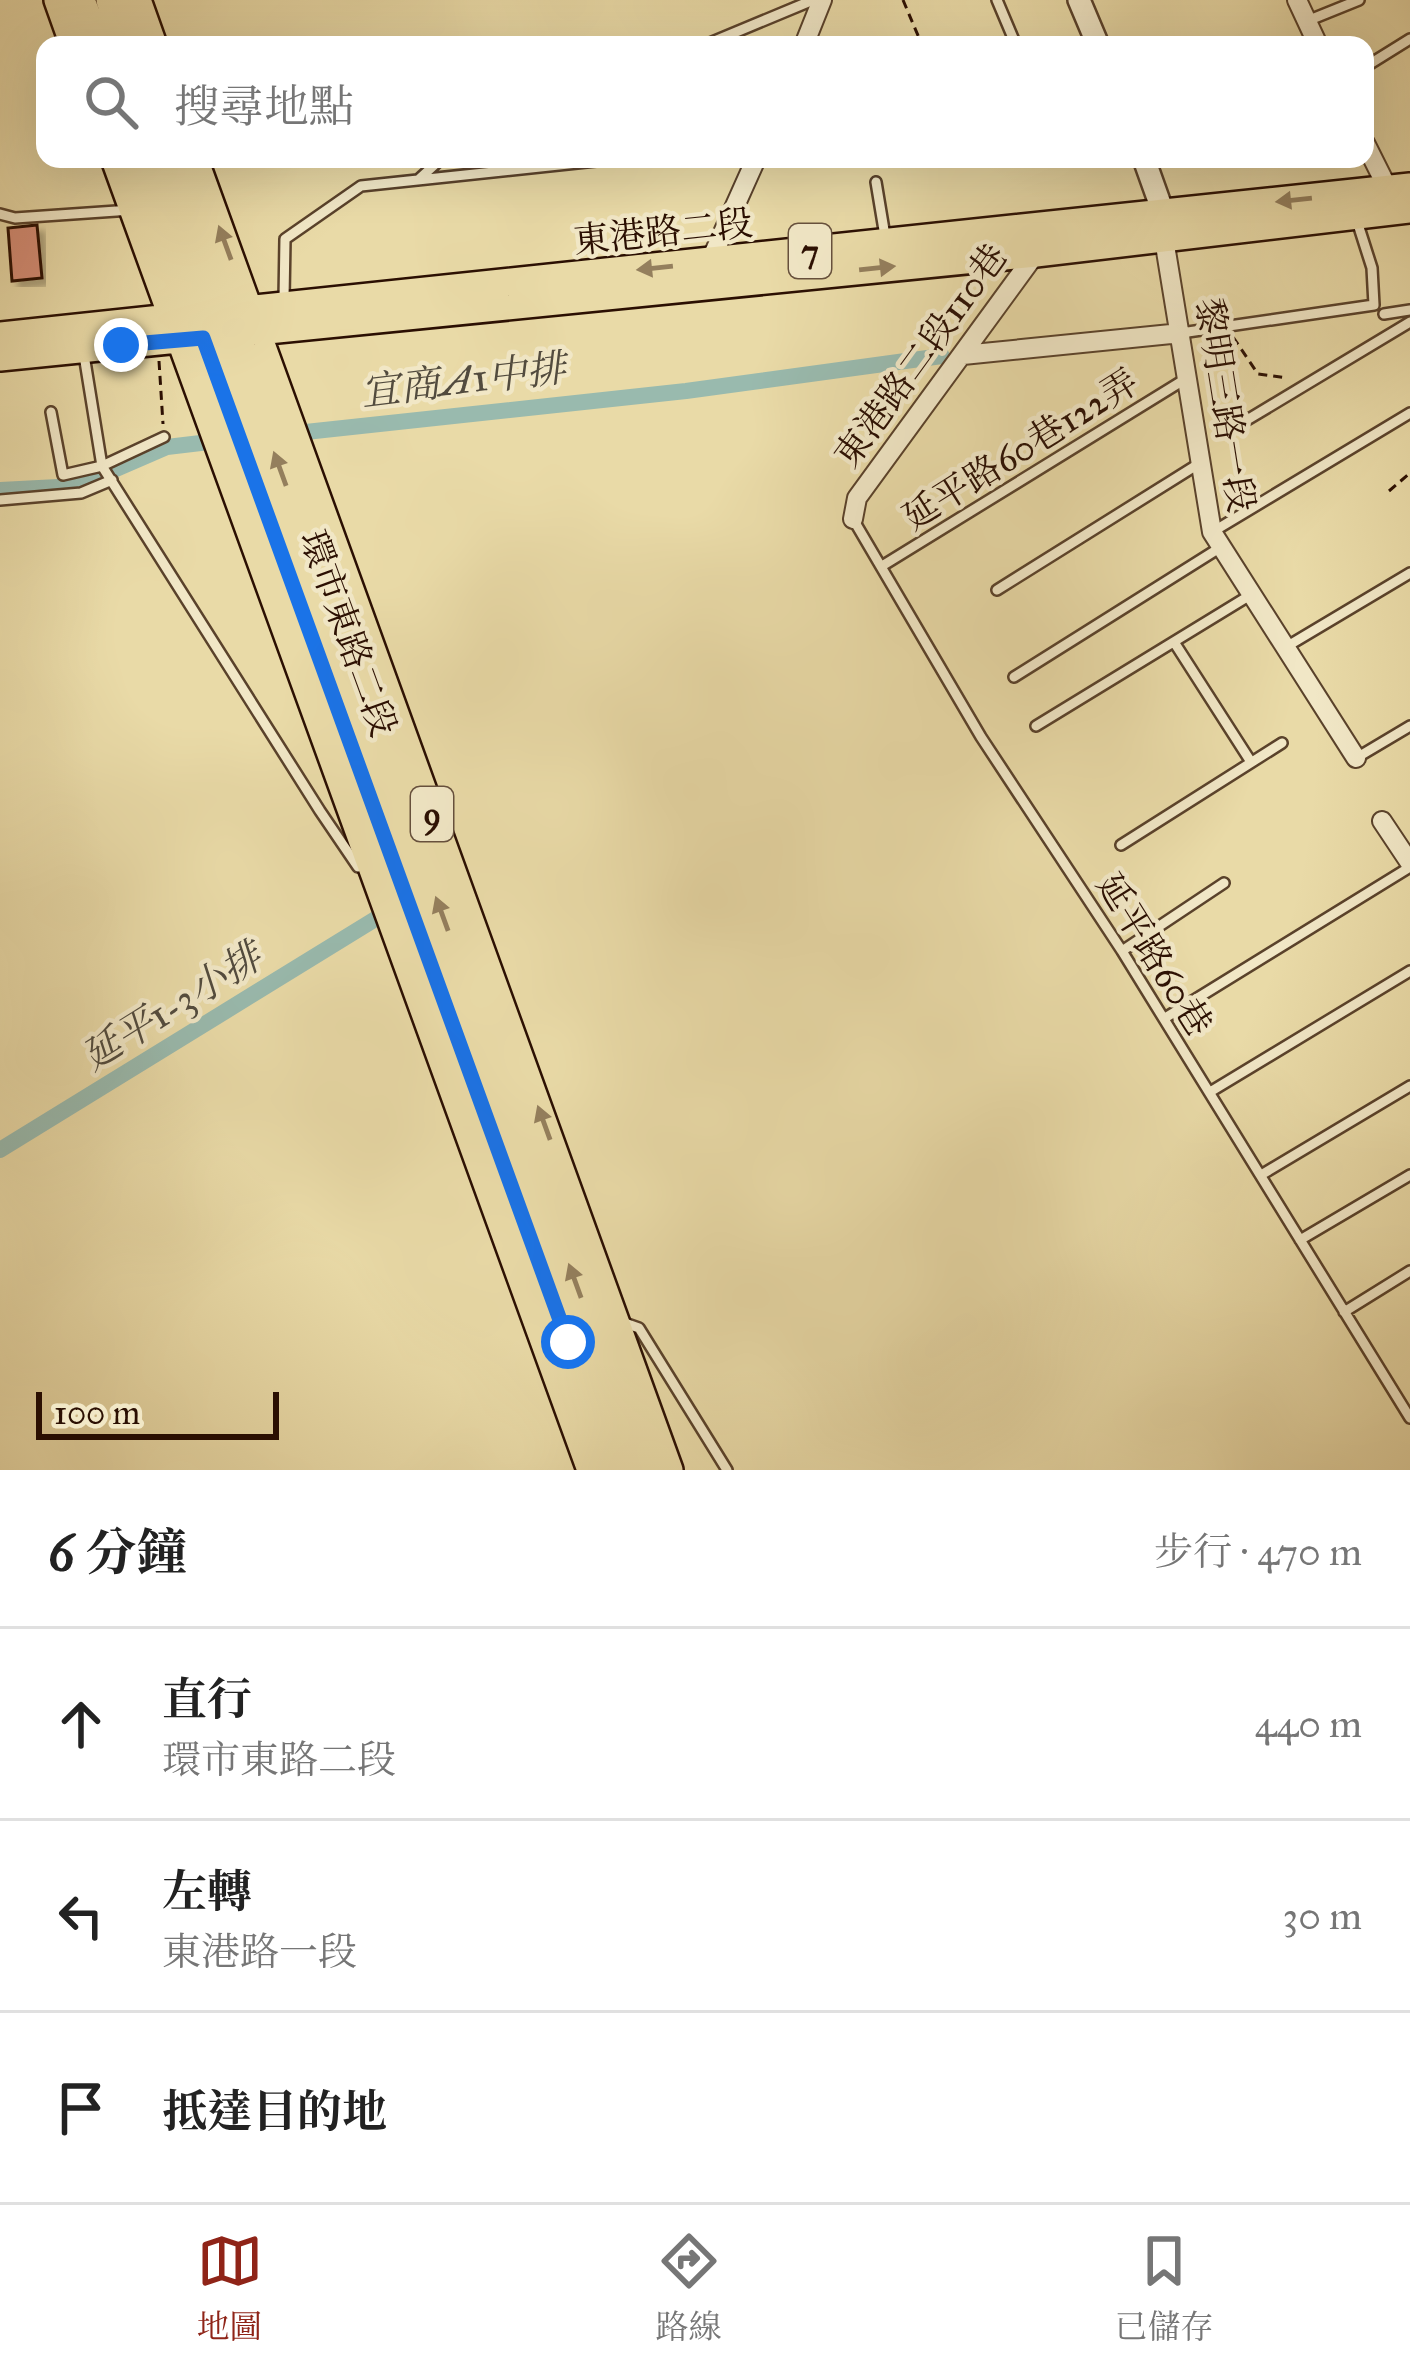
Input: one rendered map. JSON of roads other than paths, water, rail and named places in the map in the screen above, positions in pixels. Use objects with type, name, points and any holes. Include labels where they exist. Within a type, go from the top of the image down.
[{"type":"main road","points":[[58,0],[71,36]]},
{"type":"main road","points":[[81,0],[95,36]]},
{"type":"main road","points":[[110,0],[123,36]]},
{"type":"main road","points":[[137,0],[150,36]]},
{"type":"main road","name":"環市東路二段","points":[[132,168],[173,190],[209,327],[581,1336],[615,1470]]},
{"type":"main road","name":"環市東路二段","points":[[149,168],[173,190],[209,327],[581,1336],[643,1470]]},
{"type":"main road","name":"東港路二段","points":[[1164,227],[1403,192]]},
{"type":"main road","name":"東港路二段","points":[[209,327],[1164,227],[1410,209]]},
{"type":"main road","name":"東港路二段","points":[[209,327],[284,307],[704,274],[886,243],[1034,240]]},
{"type":"main road","name":"7","points":[[0,336],[209,327]]},
{"type":"main road","name":"7","points":[[0,358],[209,327]]},
{"type":"main road","name":"環市東路二段","points":[[581,1336],[591,1470]]},
{"type":"main road","name":"環市東路二段","points":[[581,1336],[669,1470]]},
{"type":"street","points":[[806,36],[818,0]]},
{"type":"street","points":[[1079,0],[1094,36]]},
{"type":"street","points":[[1297,0],[1314,36]]},
{"type":"street","points":[[1374,155],[1403,192]]},
{"type":"street","points":[[704,274],[752,168]]},
{"type":"street","points":[[1147,168],[1164,227]]},
{"type":"street","name":"黎明三路一段","points":[[1164,227],[1200,464],[1217,539],[1356,758]]},
{"type":"street","name":"東港路二段110巷","points":[[853,520],[857,498],[963,355],[1034,240]]},
{"type":"street","points":[[963,355],[1181,333]]},
{"type":"street","points":[[1382,820],[1410,865]]},
{"type":"lane","points":[[728,36],[818,0]]},
{"type":"lane","points":[[997,0],[1012,36]]},
{"type":"lane","points":[[1307,21],[1358,0]]},
{"type":"lane","points":[[1374,61],[1410,39]]},
{"type":"lane","points":[[418,180],[431,168]]},
{"type":"lane","points":[[284,307],[285,239],[361,186],[531,168]]},
{"type":"lane","points":[[876,182],[886,243]]},
{"type":"lane","points":[[0,214],[15,218],[173,190]]},
{"type":"lane","points":[[1181,333],[1374,305],[1372,268],[1356,216],[1403,192]]},
{"type":"lane","points":[[1384,314],[1410,310]]},
{"type":"lane","points":[[1247,420],[1410,322]]},
{"type":"lane","points":[[83,349],[102,466],[320,811],[358,867],[405,852]]},
{"type":"lane","name":"延平路60巷122弄","points":[[882,566],[1187,378]]},
{"type":"lane","points":[[51,412],[63,475],[102,466],[164,436]]},
{"type":"lane","points":[[1014,677],[1410,413]]},
{"type":"lane","points":[[997,590],[1200,464]]},
{"type":"lane","points":[[0,500],[81,493],[112,480]]},
{"type":"lane","name":"延平路60巷","points":[[853,520],[981,737],[1165,1018],[1410,1418]]},
{"type":"lane","points":[[1286,646],[1410,572]]},
{"type":"lane","points":[[1036,726],[1252,594]]},
{"type":"lane","points":[[1174,642],[1251,762]]},
{"type":"lane","points":[[1356,758],[1410,726]]},
{"type":"lane","points":[[1121,845],[1282,743]]},
{"type":"lane","points":[[1165,1018],[1410,865]]},
{"type":"lane","points":[[1122,951],[1224,883]]},
{"type":"lane","points":[[1210,1092],[1410,971]]},
{"type":"lane","points":[[1261,1175],[1410,1086]]},
{"type":"lane","points":[[1300,1240],[1410,1175]]},
{"type":"lane","points":[[1344,1312],[1410,1271]]},
{"type":"lane","points":[[581,1336],[629,1322],[640,1328],[727,1470]]},
{"type":"waterway","name":"宜商A1中排","points":[[287,434],[686,391],[942,356]]},
{"type":"waterway","name":"宜商A1中排","points":[[0,490],[77,486],[167,447],[226,440]]},
{"type":"waterway","name":"延平1-3小排","points":[[0,1150],[377,918]]}]
